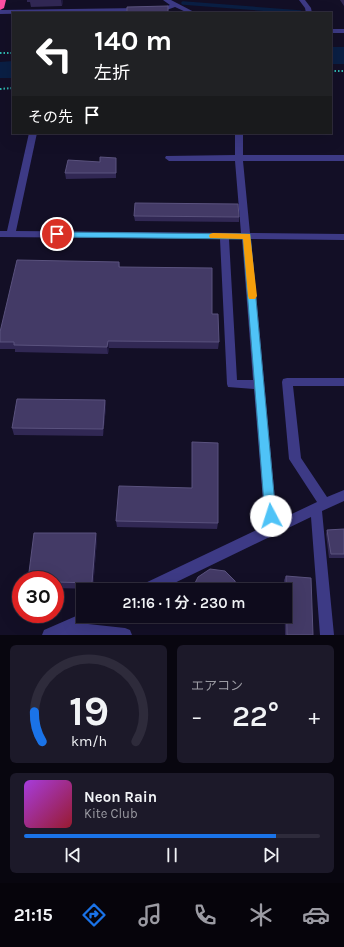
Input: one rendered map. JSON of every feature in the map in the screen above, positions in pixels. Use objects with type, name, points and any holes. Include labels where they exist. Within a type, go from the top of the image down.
[{"type":"highway","points":[[0,8],[2,0]]},
{"type":"street","points":[[166,0],[191,12]]},
{"type":"street","points":[[302,0],[308,8],[309,12]]},
{"type":"street","points":[[0,12],[164,9],[175,4]]},
{"type":"street","points":[[332,31],[344,31]]},
{"type":"street","points":[[11,234],[33,134]]},
{"type":"street","points":[[239,134],[272,530]]},
{"type":"street","points":[[169,158],[344,158]]},
{"type":"street","points":[[0,234],[344,237]]},
{"type":"street","points":[[224,236],[232,384],[260,385]]},
{"type":"street","points":[[327,635],[320,507],[295,459],[287,382],[344,382]]},
{"type":"street","points":[[161,583],[344,496]]},
{"type":"street","points":[[49,635],[78,623]]},
{"type":"street","points":[[66,629],[125,635]]},
{"type":"path","points":[[0,53],[12,53]]},
{"type":"path","points":[[332,72],[344,71]]},
{"type":"path","points":[[0,89],[12,88]]},
{"type":"water","points":[[332,47],[344,47],[344,64],[332,64]]},
{"type":"water","points":[[12,61],[12,78],[0,78],[0,62]]},
{"type":"building","points":[[168,6],[168,12],[127,12],[127,7]]},
{"type":"building","points":[[100,157],[116,158],[116,173],[65,173],[68,160],[100,162]]},
{"type":"building","points":[[135,203],[238,204],[239,217],[134,216]]},
{"type":"building","points":[[17,260],[119,262],[119,267],[212,268],[212,314],[218,314],[219,342],[108,341],[107,347],[14,345],[14,342],[0,342],[0,332]]},
{"type":"building","points":[[17,399],[105,400],[103,429],[12,428]]},
{"type":"building","points":[[192,442],[218,443],[218,523],[116,521],[119,486],[192,488]]},
{"type":"building","points":[[344,529],[344,554],[331,554],[327,530]]},
{"type":"building","points":[[34,533],[96,533],[92,583],[64,582],[64,571],[29,571]]},
{"type":"building","points":[[210,569],[225,571],[235,583],[195,583],[198,577]]},
{"type":"building","points":[[286,576],[311,578],[313,635],[287,635],[287,623],[292,623],[292,583],[286,583]]},
{"type":"waterway","points":[[183,3],[300,12]]},
{"type":"slow traffic","points":[[213,236],[247,236],[252,296]]},
{"type":"route","points":[[57,234],[247,236],[271,516]]}]
